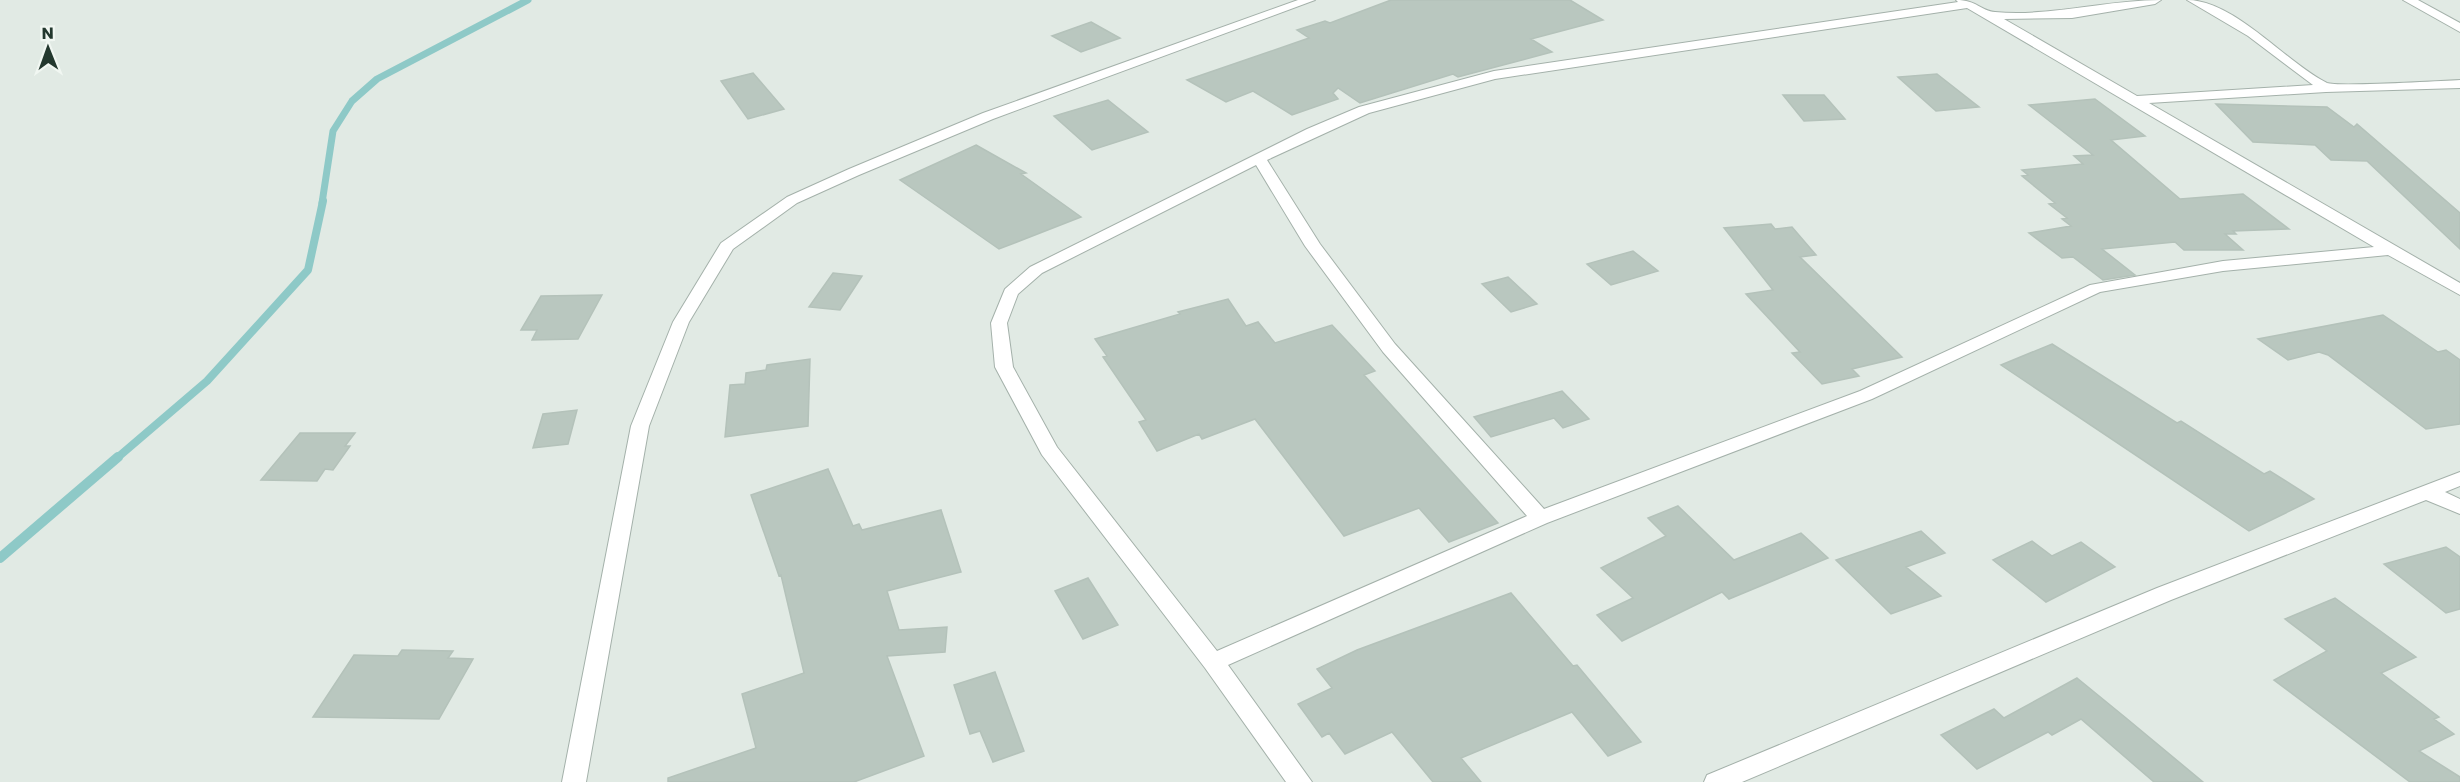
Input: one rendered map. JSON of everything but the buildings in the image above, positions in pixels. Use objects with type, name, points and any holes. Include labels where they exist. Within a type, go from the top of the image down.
[{"type":"street","points":[[574,782],[640,426],[681,322],[727,246],[792,200],[854,172],[999,112],[1309,0]]},
{"type":"street","points":[[1990,16],[2072,14],[2156,0]]},
{"type":"street","points":[[2193,0],[2252,33],[2326,88]]},
{"type":"street","points":[[2409,0],[2460,28]]},
{"type":"street","points":[[1300,782],[1213,662],[1049,450],[1004,367],[999,323],[1011,292],[1036,270],[1259,158],[1364,110],[1494,75],[1966,2],[2138,100],[2460,290]]},
{"type":"street","points":[[2138,100],[2326,88],[2460,84]]},
{"type":"street","points":[[1259,158],[1313,246],[1389,348],[1540,518]]},
{"type":"street","points":[[1213,662],[1540,518],[1866,395],[2096,288],[2223,267],[2390,250]]},
{"type":"street","points":[[1716,782],[2164,594],[2460,479]]},
{"type":"street","points":[[2427,492],[2460,507]]},
{"type":"waterway","points":[[322,203],[333,131],[352,101],[377,79],[528,0]]},
{"type":"waterway","points":[[117,458],[207,381],[308,270],[323,201]]},
{"type":"waterway","points":[[0,558],[118,457]]}]
